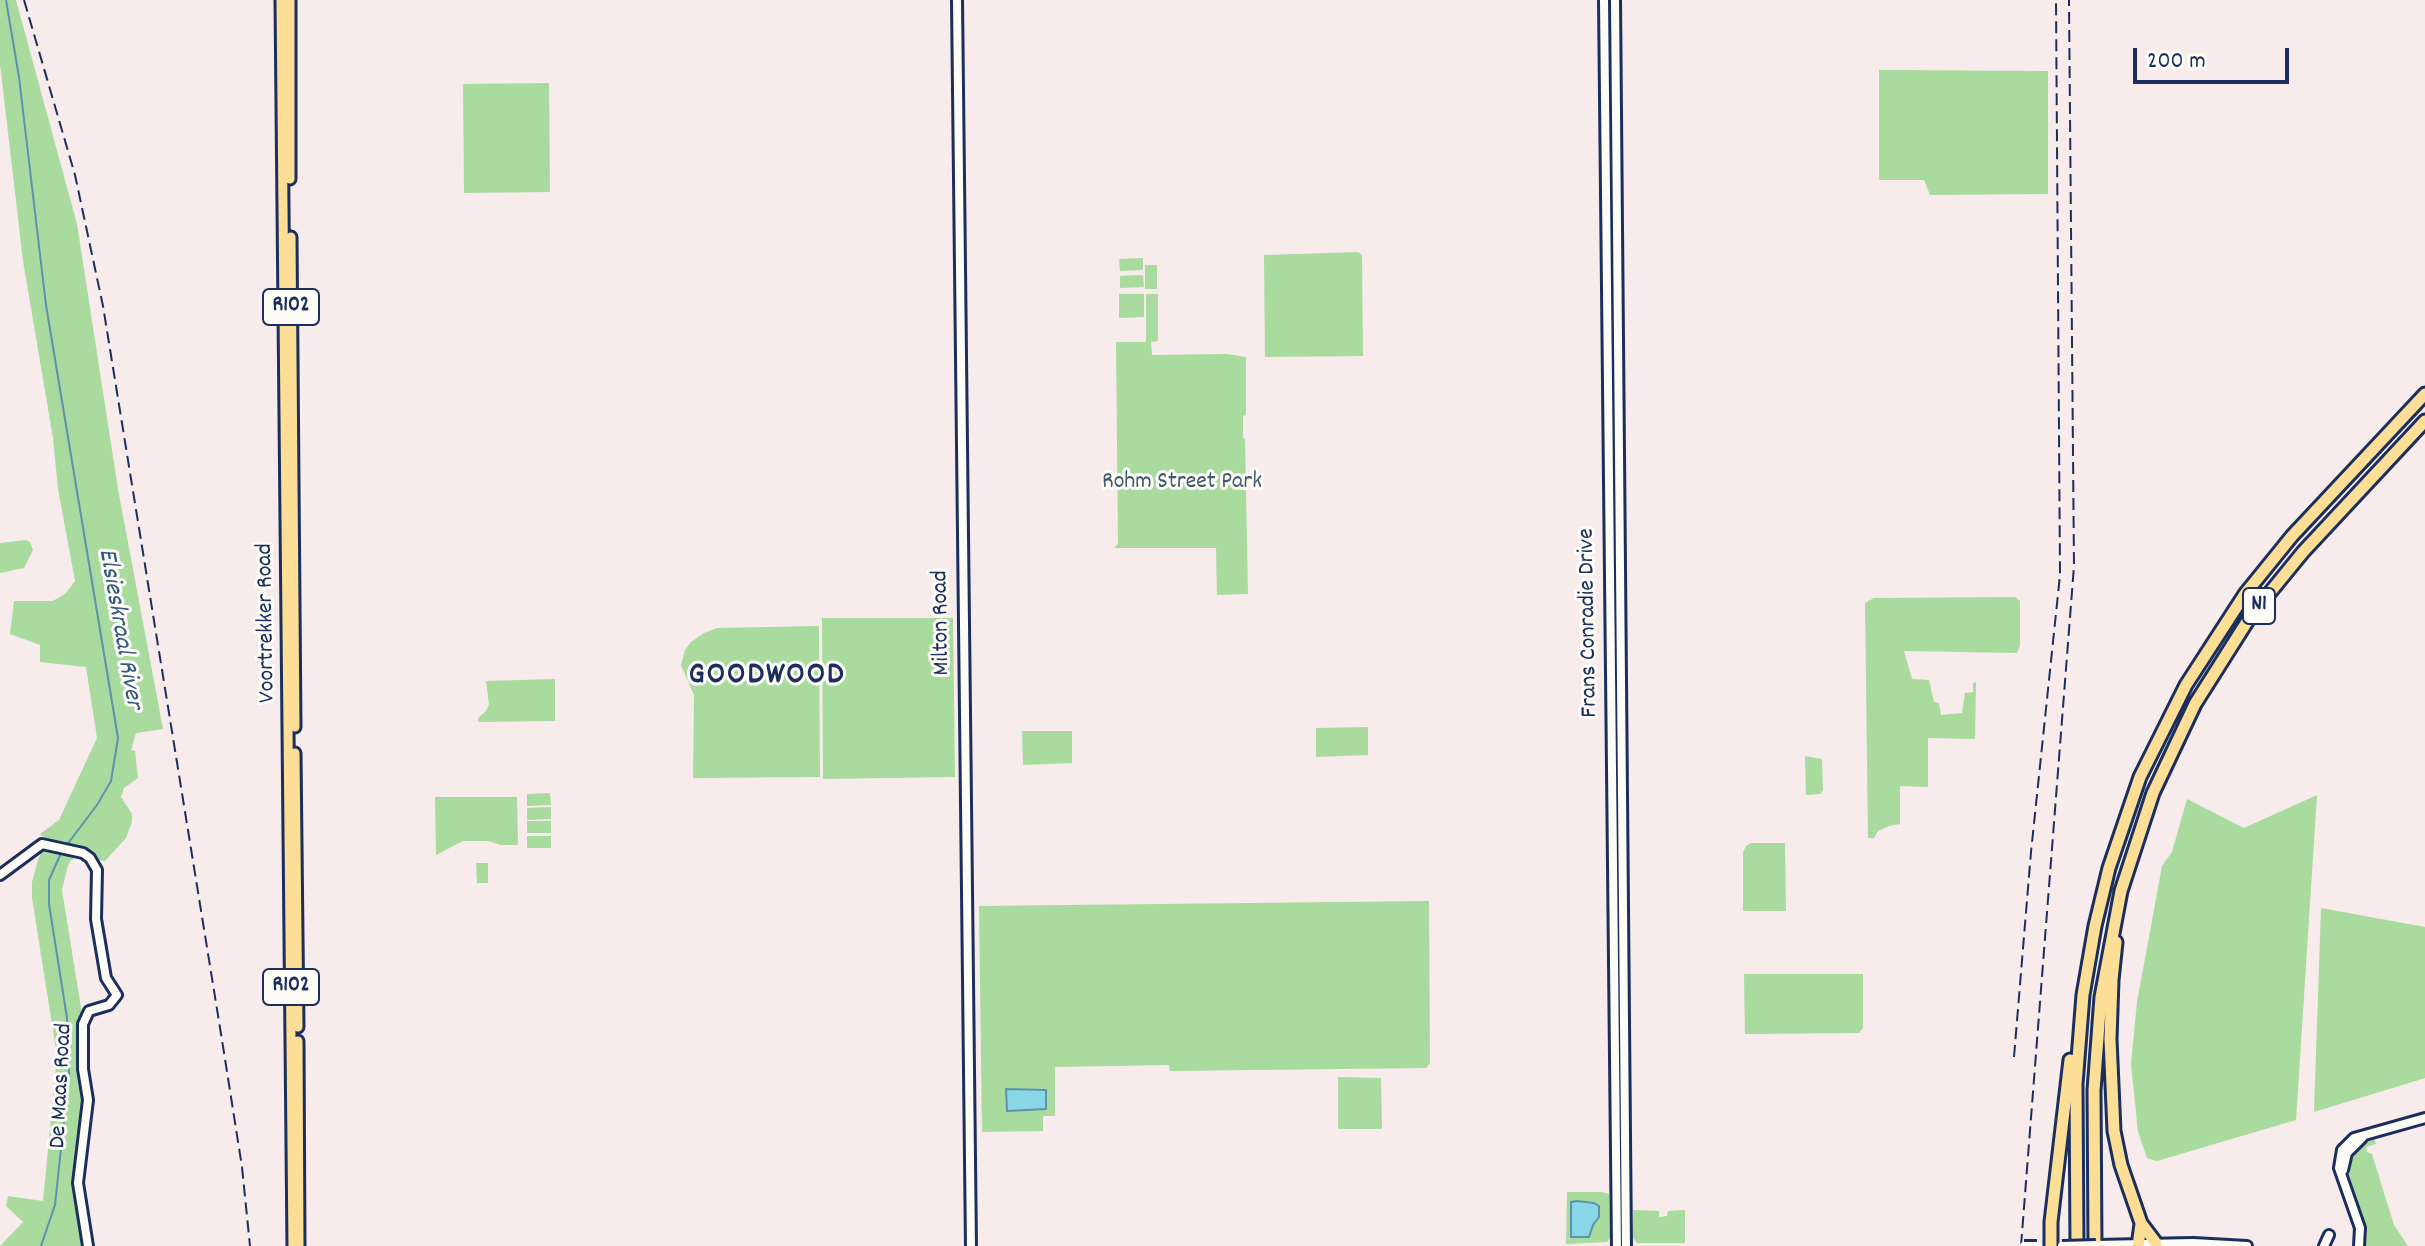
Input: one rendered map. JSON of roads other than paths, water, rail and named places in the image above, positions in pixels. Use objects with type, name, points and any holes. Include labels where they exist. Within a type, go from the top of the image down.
[{"type":"highway","name":"N1","points":[[2077,1246],[2076,1079],[2088,960],[2109,868],[2132,799],[2164,726],[2197,664],[2245,594],[2283,547],[2425,394]]},
{"type":"highway","name":"N1","points":[[2095,1246],[2094,1090],[2098,1025],[2110,941],[2132,855],[2168,759],[2195,704],[2229,648],[2291,566],[2425,421]]},
{"type":"highway","points":[[2132,855],[2112,980],[2111,1102],[2121,1165],[2141,1223],[2156,1243]]},
{"type":"highway","points":[[2051,1246],[2051,1222],[2077,1002],[2088,960]]},
{"type":"highway","points":[[2138,1245],[2141,1223]]},
{"type":"main road","name":"Voortrekker Road","points":[[281,0],[293,1246]]},
{"type":"main road","name":"Voortrekker Road","points":[[290,0],[299,1246]]},
{"type":"main road","name":"Milton Road","points":[[957,0],[971,1246]]},
{"type":"main road","name":"Frans Conradie Drive","points":[[1604,0],[1617,1246]]},
{"type":"main road","name":"Frans Conradie Drive","points":[[1615,0],[1626,1246]]},
{"type":"main road","name":"De Maas Road","points":[[0,875],[47,845],[88,857],[97,870],[95,911],[99,939],[106,978],[117,995],[109,1005],[89,1011],[83,1024],[83,1069],[88,1100],[78,1179],[88,1246]]},
{"type":"main road","points":[[2359,1246],[2360,1228],[2345,1184],[2344,1152],[2350,1141],[2425,1118]]},
{"type":"main road","points":[[2324,1246],[2329,1235]]},
{"type":"main road","points":[[2024,1246],[2156,1243],[2247,1246]]},
{"type":"water","points":[[1006,1089],[1046,1090],[1046,1109],[1007,1111]]},
{"type":"water","points":[[1571,1202],[1599,1206],[1599,1217],[1589,1237],[1571,1237]]},
{"type":"waterway","name":"Elsieskraal River","points":[[6,0],[19,77],[46,305],[118,738],[111,781],[66,846]]},
{"type":"waterway","name":"Elsieskraal River","points":[[41,1246],[55,1205],[69,1073],[67,1018],[49,904],[49,880],[62,851]]},
{"type":"railway","points":[[24,0],[75,175],[103,306],[242,1167],[250,1246]]},
{"type":"railway","points":[[2014,1057],[2031,852],[2060,575],[2056,0]]},
{"type":"railway","points":[[2021,1246],[2074,566],[2069,0]]},
{"type":"district","name":"GOODWOOD","points":[[767,678]]},
{"type":"park label","name":"Rohm Street Park","points":[[1182,484]]}]
